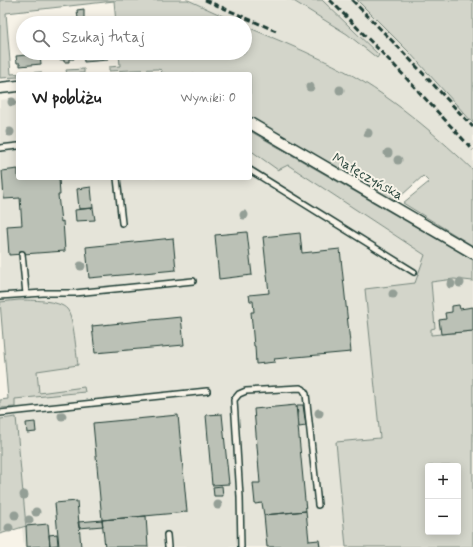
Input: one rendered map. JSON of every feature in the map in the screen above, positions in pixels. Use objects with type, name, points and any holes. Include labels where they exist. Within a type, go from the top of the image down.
[{"type":"street","points":[[0,88],[16,86]]},
{"type":"street","name":"Małęczyńska","points":[[252,124],[473,253]]},
{"type":"lane","points":[[0,148],[16,146]]},
{"type":"lane","points":[[252,171],[414,272]]},
{"type":"lane","points":[[117,180],[122,223]]},
{"type":"lane","points":[[22,254],[26,294]]},
{"type":"lane","points":[[0,296],[43,292],[75,293],[193,281]]},
{"type":"lane","points":[[241,547],[240,497],[234,400],[239,394],[246,391],[300,388],[305,390],[318,505]]},
{"type":"lane","points":[[0,413],[207,391]]},
{"type":"lane","points":[[167,535],[168,547]]},
{"type":"shaded area","points":[[0,0],[188,0],[223,16],[115,16],[114,1],[6,13],[11,74],[16,74],[16,77],[0,78]]},
{"type":"shaded area","points":[[188,0],[292,0],[347,34],[377,57],[379,54],[322,0],[357,0],[409,52],[473,123],[473,170],[416,120],[355,77],[324,60],[252,28],[252,16],[224,16]]},
{"type":"shaded area","points":[[292,0],[322,0],[379,55],[377,58],[347,34]]},
{"type":"shaded area","points":[[357,0],[473,0],[473,123],[409,52]]},
{"type":"shaded area","points":[[252,29],[344,70],[364,82],[402,109],[439,139],[473,170],[473,246],[403,203],[429,182],[423,176],[402,195],[392,199],[252,118],[252,72],[161,72],[162,70],[157,69],[109,71],[109,67],[120,66],[120,60],[252,60]]},
{"type":"shaded area","points":[[84,69],[84,72],[66,72],[66,70]]},
{"type":"shaded area","points":[[16,98],[16,180],[252,180],[252,151],[278,169],[288,165],[425,255],[415,283],[372,363],[380,438],[336,443],[346,547],[24,547],[22,527],[26,526],[14,399],[2,302],[0,302],[0,100]]},
{"type":"shaded area","points":[[252,132],[473,260],[473,281],[454,279],[431,282],[435,328],[431,329],[431,335],[473,331],[473,547],[346,547],[336,442],[380,438],[365,289],[415,283],[425,255],[288,165],[278,170],[252,151]]},
{"type":"shaded area","points":[[454,279],[473,281],[473,331],[431,335],[434,313],[431,282]]},
{"type":"shaded area","points":[[19,300],[44,301],[58,304],[67,309],[71,319],[78,365],[37,371],[39,393],[84,387],[85,392],[15,399],[15,407],[0,408],[0,400],[8,399],[0,302]]},
{"type":"shaded area","points":[[16,417],[26,526],[0,534],[0,419]]},
{"type":"building","points":[[84,9],[84,16],[78,16],[77,10]]},
{"type":"building","points":[[17,60],[41,60],[41,64],[20,66],[20,63],[17,63]]},
{"type":"building","points":[[84,60],[108,60],[84,62]]},
{"type":"building","points":[[16,169],[16,180],[59,180],[60,195],[58,195],[61,222],[63,221],[65,251],[9,255],[7,226],[22,225],[20,198],[4,199],[2,171]]},
{"type":"building","points":[[91,187],[93,208],[79,209],[77,189]]},
{"type":"building","points":[[93,208],[95,220],[76,221],[75,210]]},
{"type":"building","points":[[247,232],[252,275],[219,279],[215,235]]},
{"type":"building","points":[[300,233],[302,253],[340,249],[351,352],[274,359],[275,362],[256,364],[251,312],[254,312],[253,301],[250,301],[249,295],[269,293],[263,237]]},
{"type":"building","points":[[173,238],[176,270],[89,278],[86,247]]},
{"type":"building","points":[[459,305],[460,309],[473,307],[473,331],[441,334],[439,320],[446,319],[445,313],[452,312],[452,306]]},
{"type":"building","points":[[181,317],[184,345],[95,353],[92,326]]},
{"type":"building","points":[[296,405],[306,511],[264,515],[262,503],[255,504],[253,483],[260,483],[254,409]]},
{"type":"building","points":[[297,405],[303,405],[306,426],[299,427]]},
{"type":"building","points":[[222,414],[229,484],[212,485],[206,415]]},
{"type":"building","points":[[178,415],[187,512],[102,520],[93,423]]},
{"type":"building","points":[[35,422],[36,432],[27,433],[26,423]]},
{"type":"building","points":[[222,486],[223,496],[214,496],[213,487]]},
{"type":"building","points":[[77,501],[81,547],[59,547],[55,503]]},
{"type":"building","points":[[306,511],[309,541],[319,540],[320,547],[267,547],[264,515]]},
{"type":"building","points":[[146,516],[148,547],[105,547],[102,520]]},
{"type":"building","points":[[102,520],[103,526],[79,528],[78,522]]},
{"type":"building","points":[[48,524],[50,546],[27,547],[26,526]]},
{"type":"building","points":[[57,534],[58,545],[50,546],[49,535]]},
{"type":"railway","points":[[205,0],[242,16]]},
{"type":"railway","points":[[330,0],[394,65],[473,150]]},
{"type":"railway","points":[[352,0],[473,127]]},
{"type":"railway","points":[[252,21],[276,31]]}]
